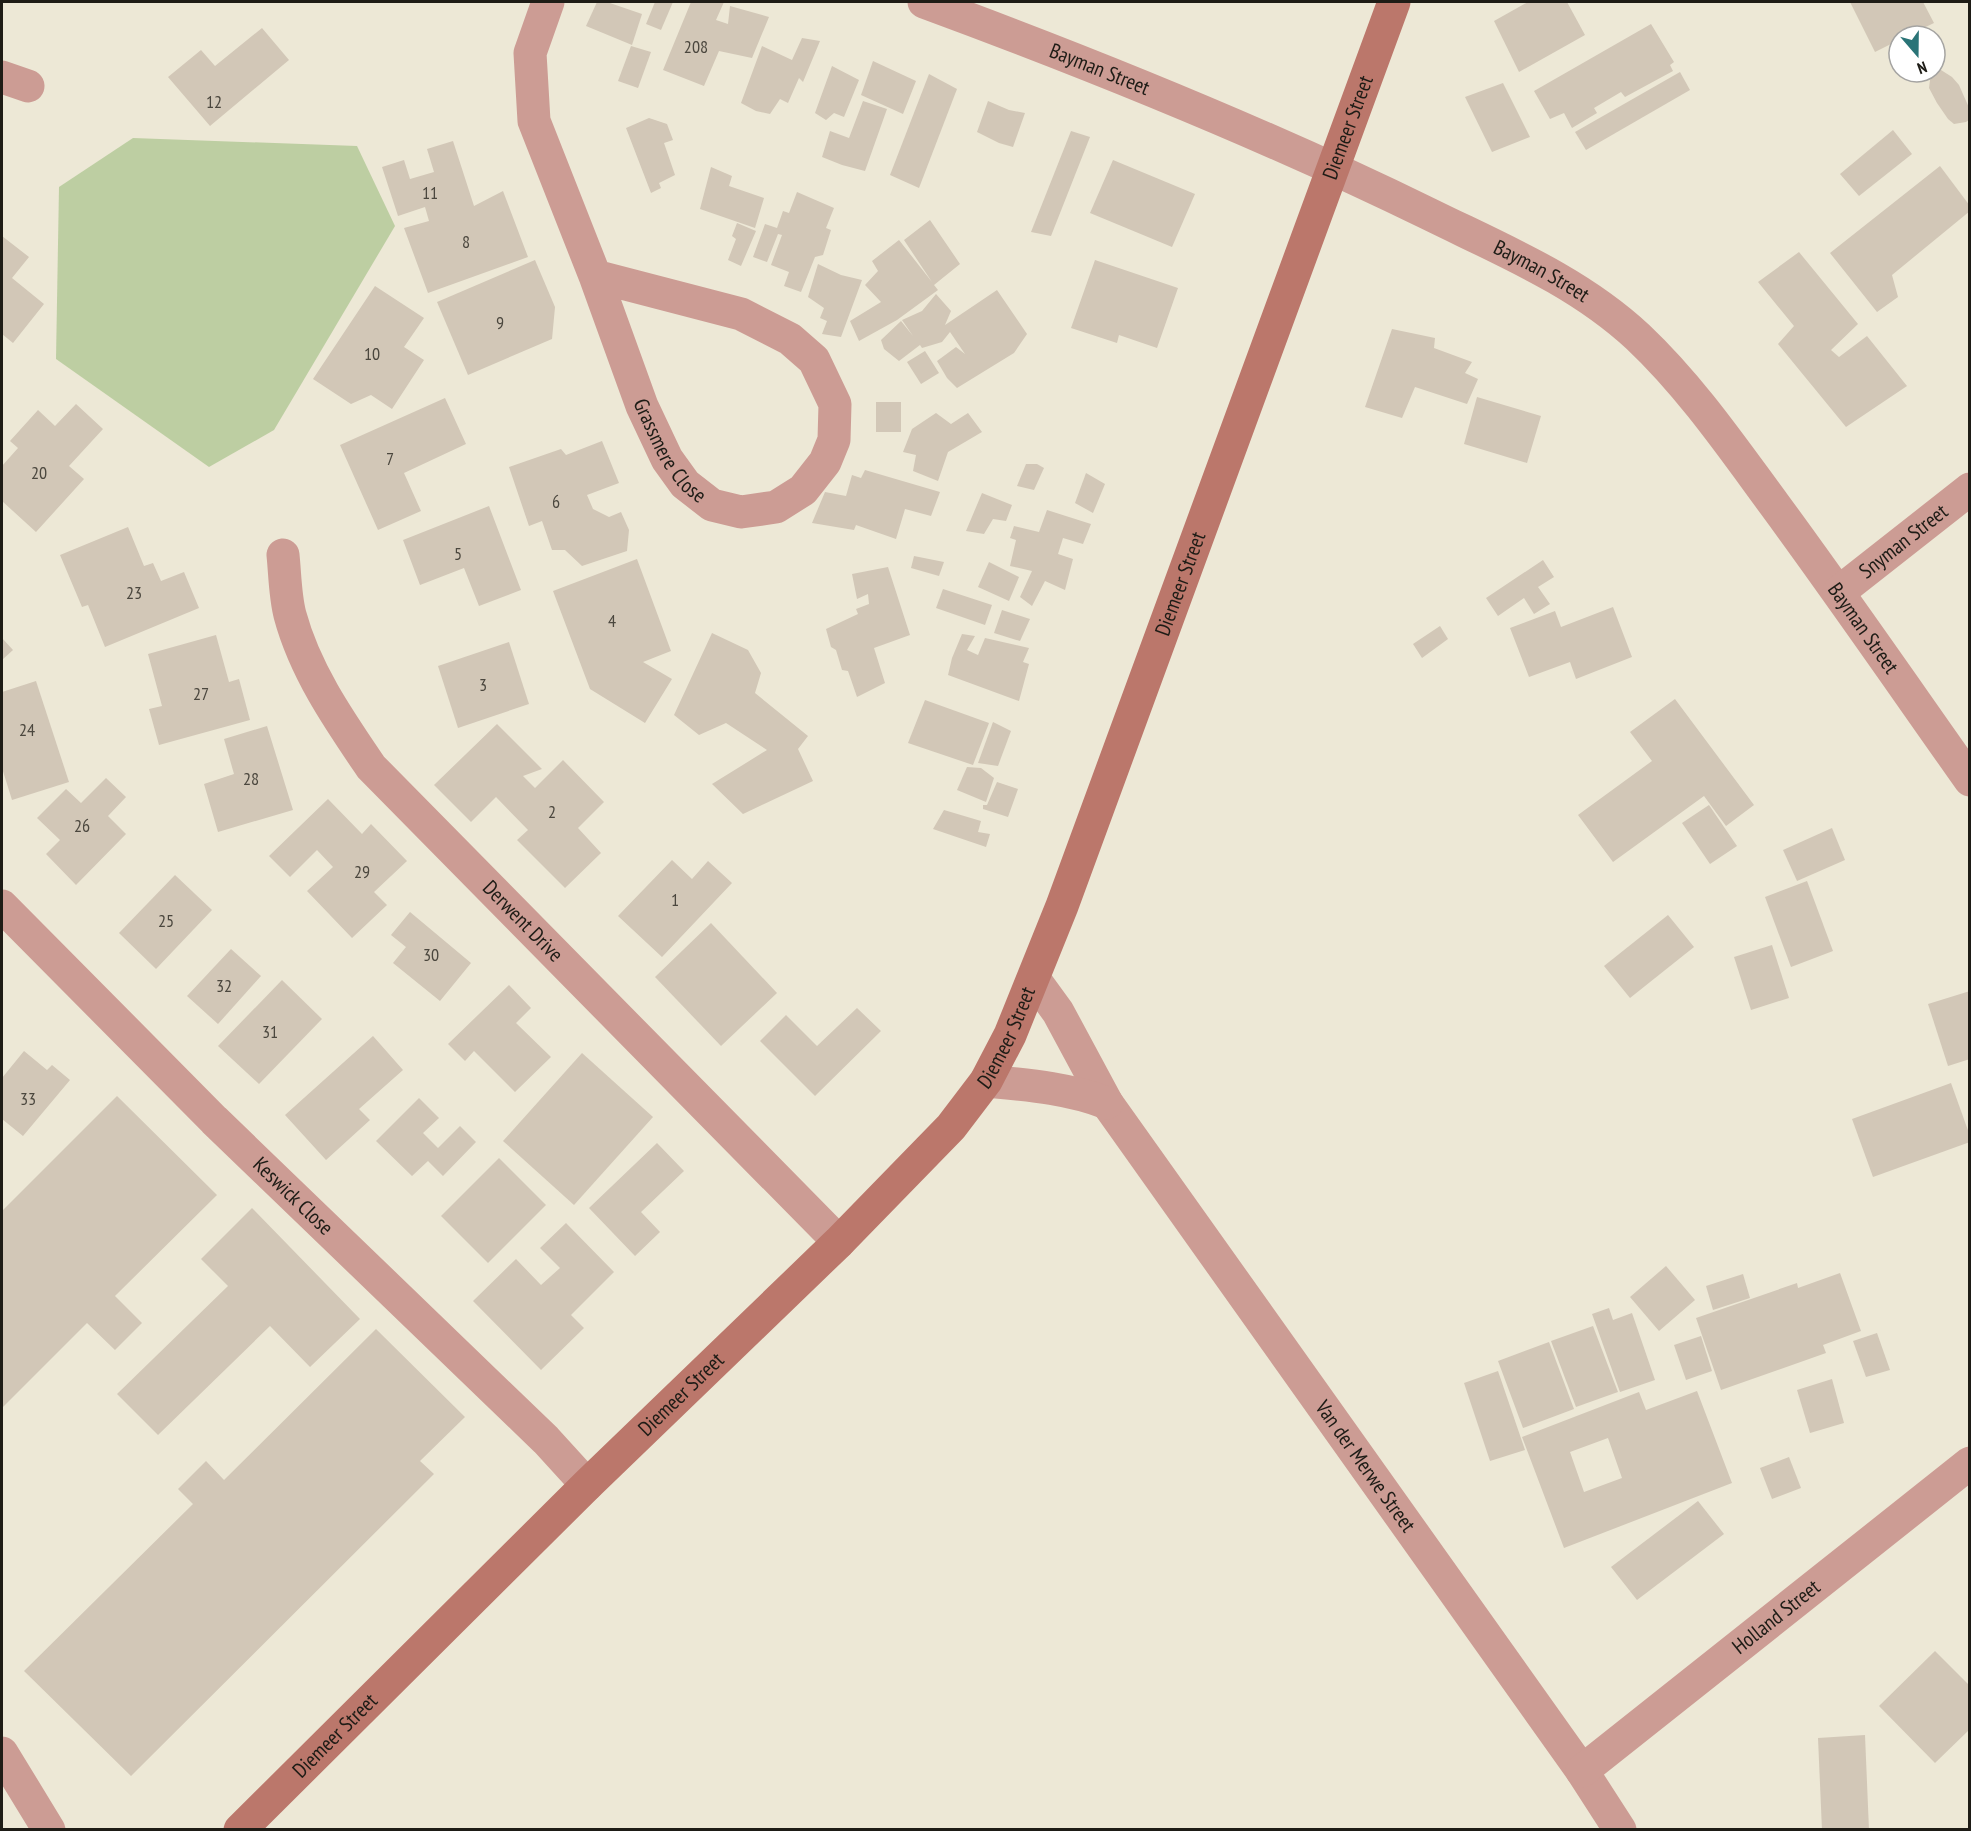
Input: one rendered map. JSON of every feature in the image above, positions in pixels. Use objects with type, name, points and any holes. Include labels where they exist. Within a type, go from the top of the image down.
[{"type":"street","name":"Grassmere Close","points":[[548,2],[530,53],[534,121],[595,276],[642,406],[667,459],[685,484],[712,506],[741,512],[776,507],[803,490],[825,462],[834,440],[835,404],[814,360],[790,339],[741,314],[595,276]]},
{"type":"street","name":"Bayman Street","points":[[924,2],[958,7],[1333,167],[1557,277],[1596,303],[1637,336],[1720,429],[1839,592],[1970,780]]},
{"type":"street","name":"Diemeer Street","points":[[240,1830],[588,1485],[839,1242],[951,1127],[986,1081],[1010,1035],[1034,979],[1394,2]]},
{"type":"street","name":"Snyman Street","points":[[1839,592],[1970,489]]},
{"type":"street","name":"Derwent Drive","points":[[283,555],[289,614],[304,655],[335,715],[371,767],[839,1242]]},
{"type":"street","name":"Keswick Close","points":[[2,906],[214,1120],[546,1440],[588,1485]]},
{"type":"street","name":"Van der Merwe Street","points":[[1034,979],[1058,1012],[1107,1103],[1582,1771],[1620,1830]]},
{"type":"street","points":[[986,1081],[1047,1086],[1083,1094],[1107,1103]]},
{"type":"street","name":"Holland Street","points":[[1582,1771],[1970,1463]]},
{"type":"street","points":[[2,1753],[50,1830]]},
{"type":"green space","points":[[133,138],[357,146],[395,226],[274,430],[209,467],[56,359],[59,187]]},
{"type":"building","points":[[597,2],[607,2],[642,14],[632,45],[586,26]]},
{"type":"building","points":[[655,2],[673,2],[661,30],[646,24]]},
{"type":"building","points":[[691,2],[724,2],[716,20],[728,24],[730,6],[769,17],[752,58],[719,51],[704,86],[663,70]]},
{"type":"building","points":[[1528,2],[1567,2],[1585,35],[1519,72],[1494,21]]},
{"type":"building","points":[[1850,2],[1923,2],[1934,23],[1887,24],[1887,46],[1875,52]]},
{"type":"building","points":[[1651,24],[1674,62],[1670,65],[1673,71],[1625,97],[1621,92],[1594,108],[1597,113],[1572,128],[1564,113],[1550,119],[1534,91]]},
{"type":"building","points":[[262,28],[289,60],[210,126],[168,77],[201,50],[215,66]]},
{"type":"building","points":[[802,38],[820,41],[803,82],[799,78],[788,103],[780,99],[770,114],[756,111],[741,103],[762,46],[792,60]]},
{"type":"building","points":[[631,46],[651,52],[638,88],[618,81]]},
{"type":"building","points":[[873,61],[916,81],[903,114],[861,95]]},
{"type":"building","points":[[832,66],[859,80],[844,117],[834,113],[826,120],[815,113]]},
{"type":"building","points":[[1680,72],[1690,90],[1586,150],[1575,132]]},
{"type":"building","points":[[929,74],[957,89],[919,188],[890,175]]},
{"type":"building","points":[[1947,74],[1952,77],[1959,85],[1970,110],[1970,119],[1954,124],[1948,119],[1929,88],[1930,84],[1947,84]]},
{"type":"building","points":[[1503,83],[1530,137],[1492,152],[1465,97]]},
{"type":"building","points":[[863,101],[887,109],[865,171],[822,157],[830,131],[849,138]]},
{"type":"building","points":[[988,101],[1009,110],[1025,113],[1013,147],[977,132]]},
{"type":"building","points":[[649,118],[667,124],[673,140],[664,143],[675,175],[659,183],[661,188],[651,193],[626,128]]},
{"type":"building","points":[[1893,130],[1912,154],[1859,196],[1840,174]]},
{"type":"building","points":[[1071,131],[1090,137],[1051,236],[1031,232]]},
{"type":"building","points":[[453,141],[474,206],[503,191],[528,257],[428,293],[404,228],[429,221],[425,207],[398,216],[382,167],[404,160],[410,179],[434,172],[427,149]]},
{"type":"building","points":[[1113,160],[1195,194],[1172,247],[1090,213]]},
{"type":"building","points":[[1940,166],[1970,206],[1970,211],[1892,275],[1898,297],[1877,312],[1830,253]]},
{"type":"building","points":[[711,167],[732,176],[729,186],[764,198],[755,228],[700,209]]},
{"type":"building","points":[[797,192],[834,208],[826,228],[831,230],[823,255],[815,257],[801,292],[784,286],[789,272],[771,265],[782,235],[778,234],[767,262],[753,257],[765,224],[777,228],[783,211],[789,213]]},
{"type":"building","points":[[930,220],[960,264],[934,285],[938,290],[897,320],[859,341],[850,321],[881,302],[865,285],[878,271],[872,261],[899,240],[932,282],[904,240]]},
{"type":"building","points":[[737,223],[756,231],[741,266],[728,260],[736,239],[732,236]]},
{"type":"building","points":[[2,236],[29,257],[12,278],[44,304],[13,343],[2,334]]},
{"type":"building","points":[[1799,252],[1858,324],[1831,350],[1839,357],[1867,336],[1907,386],[1846,427],[1778,344],[1794,326],[1758,282]]},
{"type":"building","points":[[535,260],[555,307],[552,339],[468,375],[437,302]]},
{"type":"building","points":[[1095,260],[1178,288],[1157,348],[1119,335],[1117,343],[1071,328]]},
{"type":"building","points":[[818,264],[841,275],[862,280],[841,337],[822,334],[827,321],[820,318],[824,308],[808,297]]},
{"type":"building","points":[[375,286],[424,318],[404,347],[424,360],[392,409],[371,395],[351,404],[313,379]]},
{"type":"building","points":[[997,290],[1027,334],[1014,353],[957,388],[947,378],[937,361],[956,347],[965,354],[950,332],[942,342],[922,348],[920,345],[899,361],[884,349],[881,340],[901,321],[913,336],[902,320],[922,311],[936,294],[951,311],[945,325]]},
{"type":"building","points":[[1392,329],[1435,338],[1434,348],[1472,362],[1465,373],[1478,379],[1467,404],[1415,387],[1402,418],[1365,407]]},
{"type":"building","points":[[925,351],[939,373],[921,384],[907,362]]},
{"type":"building","points":[[1477,397],[1541,416],[1527,463],[1464,444]]},
{"type":"building","points":[[445,398],[466,444],[404,473],[421,511],[378,530],[340,445]]},
{"type":"building","points":[[876,402],[901,402],[901,432],[876,432]]},
{"type":"building","points":[[76,404],[103,429],[69,466],[84,479],[36,532],[2,501],[2,466],[18,448],[10,441],[38,410],[55,426]]},
{"type":"building","points":[[936,413],[951,424],[968,413],[982,432],[948,452],[938,481],[913,471],[916,455],[903,452],[912,429]]},
{"type":"building","points":[[602,441],[619,483],[587,495],[593,509],[609,517],[621,512],[629,530],[627,551],[582,566],[565,550],[552,550],[542,521],[529,526],[509,467],[561,449],[566,455]]},
{"type":"building","points":[[1026,464],[1037,464],[1044,468],[1034,490],[1017,486]]},
{"type":"building","points":[[865,470],[940,492],[931,516],[905,509],[896,539],[856,525],[854,530],[812,523],[825,492],[846,496],[852,475],[861,478]]},
{"type":"building","points":[[1086,473],[1105,484],[1093,513],[1075,503]]},
{"type":"building","points":[[982,493],[1012,505],[1006,521],[993,519],[984,534],[966,531]]},
{"type":"building","points":[[489,506],[521,590],[479,606],[464,568],[420,585],[403,540]]},
{"type":"building","points":[[1047,510],[1091,524],[1083,544],[1063,538],[1058,554],[1073,559],[1065,590],[1045,581],[1032,606],[1020,597],[1032,571],[1010,566],[1016,540],[1010,538],[1014,526],[1039,532]]},
{"type":"building","points":[[128,527],[144,566],[153,563],[161,581],[184,572],[199,608],[105,647],[88,605],[82,607],[60,555]]},
{"type":"building","points":[[914,556],[944,562],[939,576],[911,568]]},
{"type":"building","points":[[637,559],[671,651],[643,662],[672,679],[645,723],[590,689],[553,591]]},
{"type":"building","points":[[1543,560],[1554,577],[1538,587],[1550,604],[1534,614],[1524,598],[1498,616],[1486,598]]},
{"type":"building","points":[[989,562],[1019,577],[1009,601],[978,587]]},
{"type":"building","points":[[888,567],[910,635],[874,648],[885,683],[857,697],[848,671],[842,670],[836,650],[831,647],[826,629],[858,614],[856,609],[869,604],[868,594],[857,599],[852,574]]},
{"type":"building","points":[[943,589],[992,605],[985,625],[936,608]]},
{"type":"building","points":[[1613,607],[1632,657],[1576,679],[1570,662],[1529,677],[1510,628],[1555,611],[1561,627]]},
{"type":"building","points":[[1002,610],[1030,619],[1020,641],[994,633]]},
{"type":"building","points":[[1440,626],[1448,639],[1422,658],[1413,644]]},
{"type":"building","points":[[712,633],[748,650],[761,673],[755,693],[808,736],[798,749],[813,781],[743,814],[712,784],[767,750],[726,723],[699,735],[674,715]]},
{"type":"building","points":[[962,634],[975,636],[967,650],[978,655],[985,638],[1029,648],[1023,662],[1029,664],[1019,701],[948,675]]},
{"type":"building","points":[[216,635],[229,682],[239,679],[250,720],[159,745],[149,709],[162,706],[148,654]]},
{"type":"building","points":[[2,638],[13,650],[2,660]]},
{"type":"building","points":[[509,642],[529,704],[458,728],[438,666]]},
{"type":"building","points":[[36,681],[69,782],[12,800],[2,768],[2,692]]},
{"type":"building","points":[[1675,699],[1754,805],[1726,826],[1704,796],[1613,862],[1578,815],[1652,761],[1630,732]]},
{"type":"building","points":[[925,700],[989,723],[973,765],[908,743]]},
{"type":"building","points":[[993,722],[1011,731],[998,766],[978,763]]},
{"type":"building","points":[[497,724],[542,769],[523,776],[535,788],[563,760],[604,802],[578,828],[601,853],[565,888],[517,840],[528,830],[496,797],[471,822],[434,785]]},
{"type":"building","points":[[267,726],[293,810],[218,832],[204,784],[234,774],[224,739]]},
{"type":"building","points":[[967,767],[981,768],[994,778],[986,802],[957,790]]},
{"type":"building","points":[[106,778],[126,797],[108,816],[126,834],[76,885],[46,854],[60,840],[37,818],[66,789],[81,803]]},
{"type":"building","points":[[997,782],[1018,789],[1008,817],[983,809],[983,805],[987,805]]},
{"type":"building","points":[[328,799],[362,834],[371,824],[407,861],[374,892],[387,905],[352,938],[307,891],[333,867],[317,850],[290,877],[269,856]]},
{"type":"building","points":[[1709,805],[1737,846],[1710,864],[1682,823]]},
{"type":"building","points":[[944,810],[981,821],[978,832],[990,834],[986,847],[933,829]]},
{"type":"building","points":[[1832,828],[1845,860],[1797,881],[1783,850]]},
{"type":"building","points":[[672,860],[692,879],[708,861],[732,883],[662,957],[618,916]]},
{"type":"building","points":[[175,875],[212,910],[156,969],[119,933]]},
{"type":"building","points":[[1807,881],[1833,951],[1791,967],[1765,897]]},
{"type":"building","points":[[410,912],[471,963],[440,1001],[393,963],[406,947],[391,935]]},
{"type":"building","points":[[1668,915],[1694,947],[1630,998],[1604,966]]},
{"type":"building","points":[[711,923],[777,993],[721,1046],[655,977]]},
{"type":"building","points":[[1772,945],[1789,998],[1751,1010],[1734,957]]},
{"type":"building","points":[[231,949],[261,976],[218,1024],[187,996]]},
{"type":"building","points":[[282,980],[322,1019],[259,1084],[218,1046]]},
{"type":"building","points":[[509,985],[531,1008],[516,1023],[551,1057],[515,1092],[474,1051],[465,1061],[448,1044]]},
{"type":"building","points":[[1970,991],[1970,1059],[1948,1066],[1928,1004]]},
{"type":"building","points":[[857,1008],[881,1031],[815,1096],[760,1041],[786,1015],[817,1046]]},
{"type":"building","points":[[373,1036],[403,1070],[359,1109],[370,1120],[326,1160],[285,1115]]},
{"type":"building","points":[[24,1051],[47,1070],[52,1065],[70,1080],[23,1136],[2,1119],[2,1078]]},
{"type":"building","points":[[582,1053],[653,1117],[574,1205],[503,1141]]},
{"type":"building","points":[[1951,1083],[1970,1136],[1970,1142],[1873,1177],[1852,1119]]},
{"type":"building","points":[[117,1096],[217,1195],[115,1296],[142,1323],[115,1350],[87,1323],[2,1408],[2,1211]]},
{"type":"building","points":[[419,1098],[439,1118],[423,1133],[438,1148],[460,1126],[476,1142],[443,1176],[428,1161],[412,1176],[376,1141]]},
{"type":"building","points":[[657,1143],[684,1171],[641,1212],[660,1232],[635,1256],[589,1208]]},
{"type":"building","points":[[499,1158],[546,1205],[488,1263],[441,1216]]},
{"type":"building","points":[[252,1208],[360,1319],[310,1367],[270,1326],[158,1435],[117,1394],[228,1286],[201,1259]]},
{"type":"building","points":[[566,1223],[614,1272],[571,1315],[584,1328],[541,1370],[473,1301],[516,1259],[541,1285],[560,1268],[540,1248]]},
{"type":"building","points":[[1666,1266],[1695,1300],[1659,1331],[1630,1297]]},
{"type":"building","points":[[1840,1273],[1861,1331],[1823,1345],[1826,1353],[1721,1390],[1696,1318],[1797,1283],[1798,1288]]},
{"type":"building","points":[[1743,1274],[1750,1298],[1713,1310],[1706,1286]]},
{"type":"building","points":[[1609,1308],[1613,1320],[1632,1313],[1655,1380],[1620,1392],[1592,1314]]},
{"type":"building","points":[[1593,1326],[1618,1392],[1576,1407],[1551,1341]]},
{"type":"building","points":[[376,1329],[465,1417],[420,1461],[434,1474],[131,1776],[24,1671],[193,1504],[178,1489],[206,1461],[224,1480]]},
{"type":"building","points":[[1877,1333],[1890,1370],[1866,1377],[1853,1341]]},
{"type":"building","points":[[1701,1336],[1712,1371],[1686,1380],[1674,1345]]},
{"type":"building","points":[[1549,1342],[1574,1409],[1523,1428],[1498,1361]]},
{"type":"building","points":[[1498,1371],[1525,1450],[1490,1461],[1464,1383]]},
{"type":"building","points":[[1832,1379],[1844,1423],[1810,1433],[1797,1390]]},
{"type":"building","points":[[1697,1391],[1732,1483],[1564,1548],[1522,1437],[1639,1392],[1646,1410]],"holes":[[[1608,1438],[1622,1478],[1584,1492],[1570,1452]]]},
{"type":"building","points":[[1789,1457],[1801,1488],[1772,1499],[1760,1468]]},
{"type":"building","points":[[1698,1501],[1724,1534],[1637,1600],[1611,1567]]},
{"type":"building","points":[[1935,1651],[1970,1686],[1970,1729],[1935,1763],[1879,1706]]},
{"type":"building","points":[[1865,1735],[1869,1830],[1822,1830],[1818,1738]]}]
